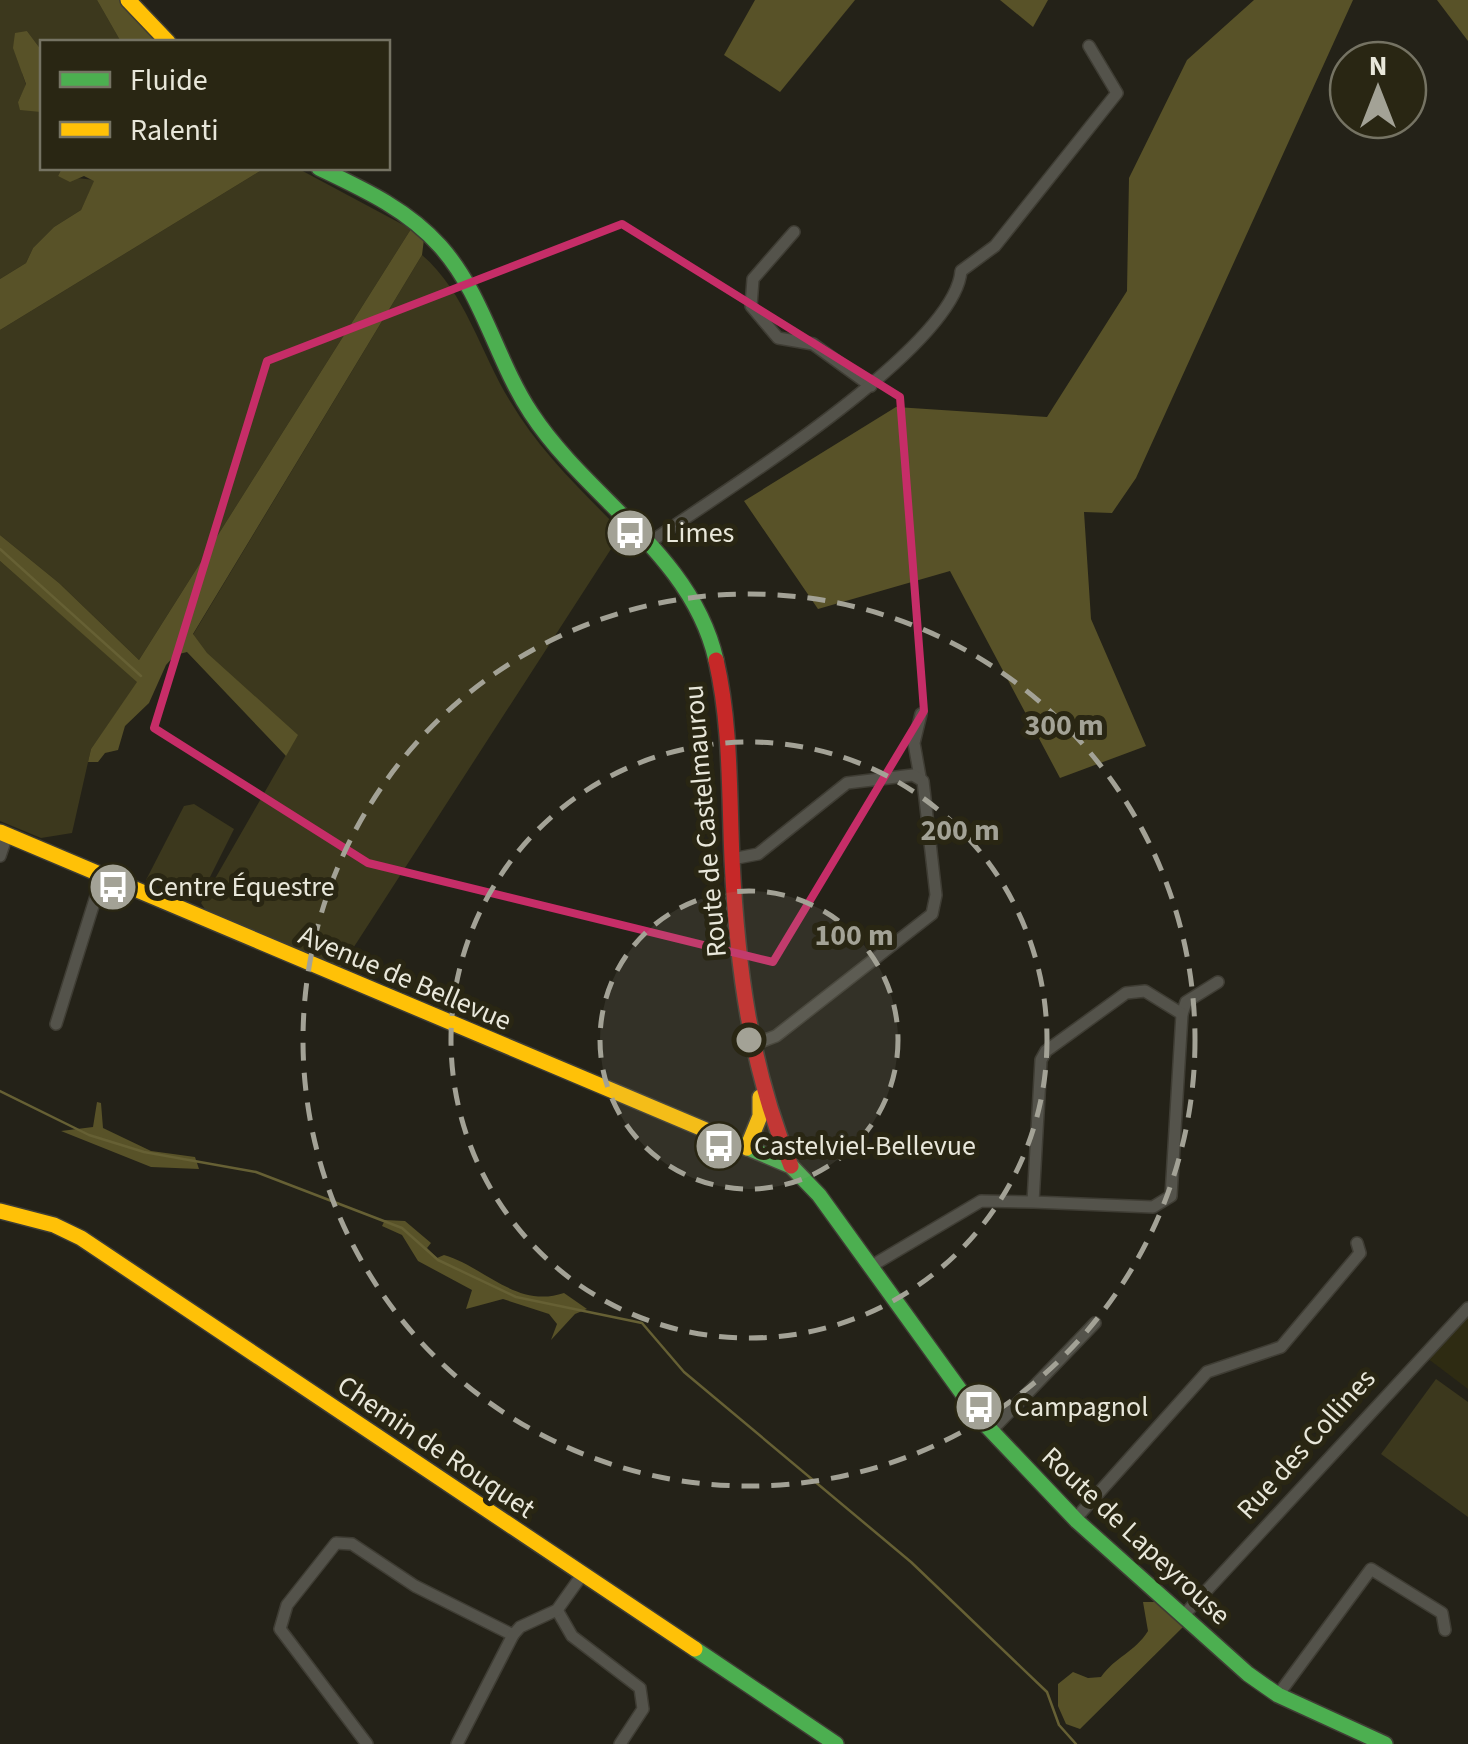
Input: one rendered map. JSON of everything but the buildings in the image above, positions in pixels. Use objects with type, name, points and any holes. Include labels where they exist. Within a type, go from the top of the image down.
[{"type":"street","points":[[128,0],[166,40]]},
{"type":"street","points":[[649,543],[871,386],[929,329],[960,290],[962,271],[995,246],[1117,93],[1089,46]]},
{"type":"street","name":"Route de Castelmaurou","points":[[322,170],[385,200],[442,248],[460,272],[528,408],[574,468],[684,580],[702,607],[711,637],[729,753],[732,859],[752,1045],[760,1088],[791,1166]]},
{"type":"street","points":[[794,232],[754,279],[752,306],[778,338],[813,344],[871,386]]},
{"type":"street","points":[[752,1045],[776,1036],[932,914],[936,895],[925,787],[914,744],[921,714]]},
{"type":"street","points":[[732,859],[758,854],[847,784],[920,777]]},
{"type":"street","points":[[0,856],[4,834]]},
{"type":"street","name":"Avenue de Bellevue","points":[[4,834],[750,1140],[791,1166]]},
{"type":"street","points":[[56,1024],[102,877]]},
{"type":"street","points":[[872,1265],[981,1201],[1154,1207],[1171,1196],[1182,1014],[1186,1002],[1218,982]]},
{"type":"street","points":[[1032,1202],[1041,1060],[1046,1051],[1126,993],[1145,991],[1182,1014]]},
{"type":"street","name":"Route de Castelmaurou","points":[[750,1140],[760,1116],[760,1088]]},
{"type":"street","points":[[750,1140],[776,1131]]},
{"type":"street","name":"Route de Lapeyrouse","points":[[791,1166],[832,1208],[934,1359],[991,1431],[1077,1517],[1183,1616],[1278,1695],[1385,1744]]},
{"type":"street","name":"Chemin de Rouquet","points":[[0,1211],[54,1224],[81,1238],[836,1744]]},
{"type":"street","points":[[1077,1517],[1207,1372],[1282,1346],[1360,1253],[1357,1243]]},
{"type":"street","name":"Rue des Collines","points":[[1183,1616],[1468,1308]]},
{"type":"street","points":[[991,1431],[1095,1322]]},
{"type":"street","points":[[367,1744],[280,1629],[287,1605],[336,1543],[352,1544],[415,1586],[513,1635]]},
{"type":"street","points":[[1278,1695],[1370,1569],[1442,1612],[1445,1630]]},
{"type":"street","points":[[457,1744],[513,1635],[520,1627],[557,1610],[582,1575]]},
{"type":"street","points":[[557,1610],[572,1636],[640,1688],[644,1709],[620,1744]]},
{"type":"highlighted area","points":[[622,224],[900,397],[924,711],[773,962],[368,863],[154,728],[267,361]]},
{"type":"shaded area","points":[[0,0],[97,0],[120,40],[40,40],[40,48],[27,31],[22,73],[26,85],[18,102],[40,109],[40,170],[61,170],[58,176],[95,180],[81,210],[54,227],[33,248],[26,263],[0,279]]},
{"type":"shaded area","points":[[97,0],[120,0],[158,40],[120,40]]},
{"type":"shaded area","points":[[755,0],[855,0],[780,92],[724,55]]},
{"type":"shaded area","points":[[1000,0],[1048,0],[1033,27]]},
{"type":"shaded area","points":[[1254,0],[1353,0],[1335,40],[1328,40],[1328,55],[1136,478],[1112,513],[1084,512],[1091,619],[1146,746],[1060,778],[950,571],[818,609],[744,501],[896,407],[1047,417],[1127,291],[1129,178],[1187,60]]},
{"type":"shaded area","points":[[1437,0],[1468,0],[1468,41]]},
{"type":"shaded area","points":[[27,31],[40,48],[40,112],[20,110],[18,102],[26,84],[13,48],[15,33]]},
{"type":"shaded area","points":[[61,170],[262,170],[0,330],[0,279],[26,263],[33,248],[54,227],[81,210],[94,181],[84,176],[70,182],[58,176]]},
{"type":"shaded area","points":[[262,170],[301,170],[411,229],[139,660],[59,583],[0,535],[0,330]]},
{"type":"shaded area","points":[[411,229],[424,239],[422,255],[193,634],[207,653],[298,735],[286,756],[187,652],[175,655],[166,665],[149,703],[125,726],[118,750],[105,753],[98,762],[88,762],[91,749],[137,682],[0,561],[0,535],[59,583],[139,660]]},
{"type":"shaded area","points":[[422,255],[450,287],[499,382],[534,437],[622,532],[339,970],[206,911],[201,903],[294,741],[188,643]]},
{"type":"shaded area","points":[[0,561],[138,682],[91,749],[72,833],[41,838],[0,821]]},
{"type":"shaded area","points":[[194,804],[234,829],[200,897],[194,900],[146,880],[184,806]]},
{"type":"shaded area","points":[[97,1102],[101,1103],[103,1128],[151,1151],[195,1157],[199,1169],[151,1167],[61,1131],[93,1127]]},
{"type":"shaded area","points":[[385,1220],[405,1221],[431,1243],[427,1248],[437,1258],[444,1255],[459,1261],[531,1296],[564,1293],[587,1309],[575,1314],[551,1340],[557,1324],[549,1314],[503,1299],[466,1309],[472,1290],[418,1261],[402,1235],[382,1226]]},
{"type":"shaded area","points":[[1468,1317],[1468,1389],[1427,1358]]},
{"type":"shaded area","points":[[1436,1379],[1468,1402],[1468,1517],[1381,1454]]},
{"type":"shaded area","points":[[1143,1602],[1161,1602],[1183,1627],[1080,1729],[1066,1724],[1058,1706],[1058,1684],[1073,1672],[1088,1678],[1101,1677],[1137,1644],[1148,1631]]},
{"type":"waterway","points":[[0,549],[141,676]]},
{"type":"waterway","points":[[0,1091],[89,1135],[144,1152],[256,1172],[402,1228],[438,1260],[516,1297],[642,1323],[684,1372],[911,1562],[1047,1692],[1059,1725],[1076,1744]]},
{"type":"traffic: fast","points":[[323,170],[399,211],[440,246],[467,285],[531,413],[554,444],[662,558],[685,589],[716,660]]},
{"type":"traffic: fast","points":[[734,1142],[791,1166],[819,1195],[983,1422],[1077,1521],[1248,1674],[1278,1695],[1385,1744]]},
{"type":"traffic: fast","points":[[695,1649],[836,1744]]},
{"type":"traffic: slow","points":[[128,0],[166,40]]},
{"type":"traffic: slow","points":[[0,832],[734,1142]]},
{"type":"traffic: slow","points":[[747,1148],[760,1116],[760,1097]]},
{"type":"traffic: slow","points":[[0,1211],[54,1225],[81,1238],[695,1649]]},
{"type":"traffic: jam","points":[[716,660],[727,734],[734,899],[742,977],[765,1091],[791,1166]]},
{"type":"place","name":"Limes","points":[[630,533]]},
{"type":"place","name":"Centre Équestre","points":[[113,887]]},
{"type":"place","name":"Castelviel-Bellevue","points":[[719,1146]]},
{"type":"place","name":"Campagnol","points":[[979,1407]]}]
